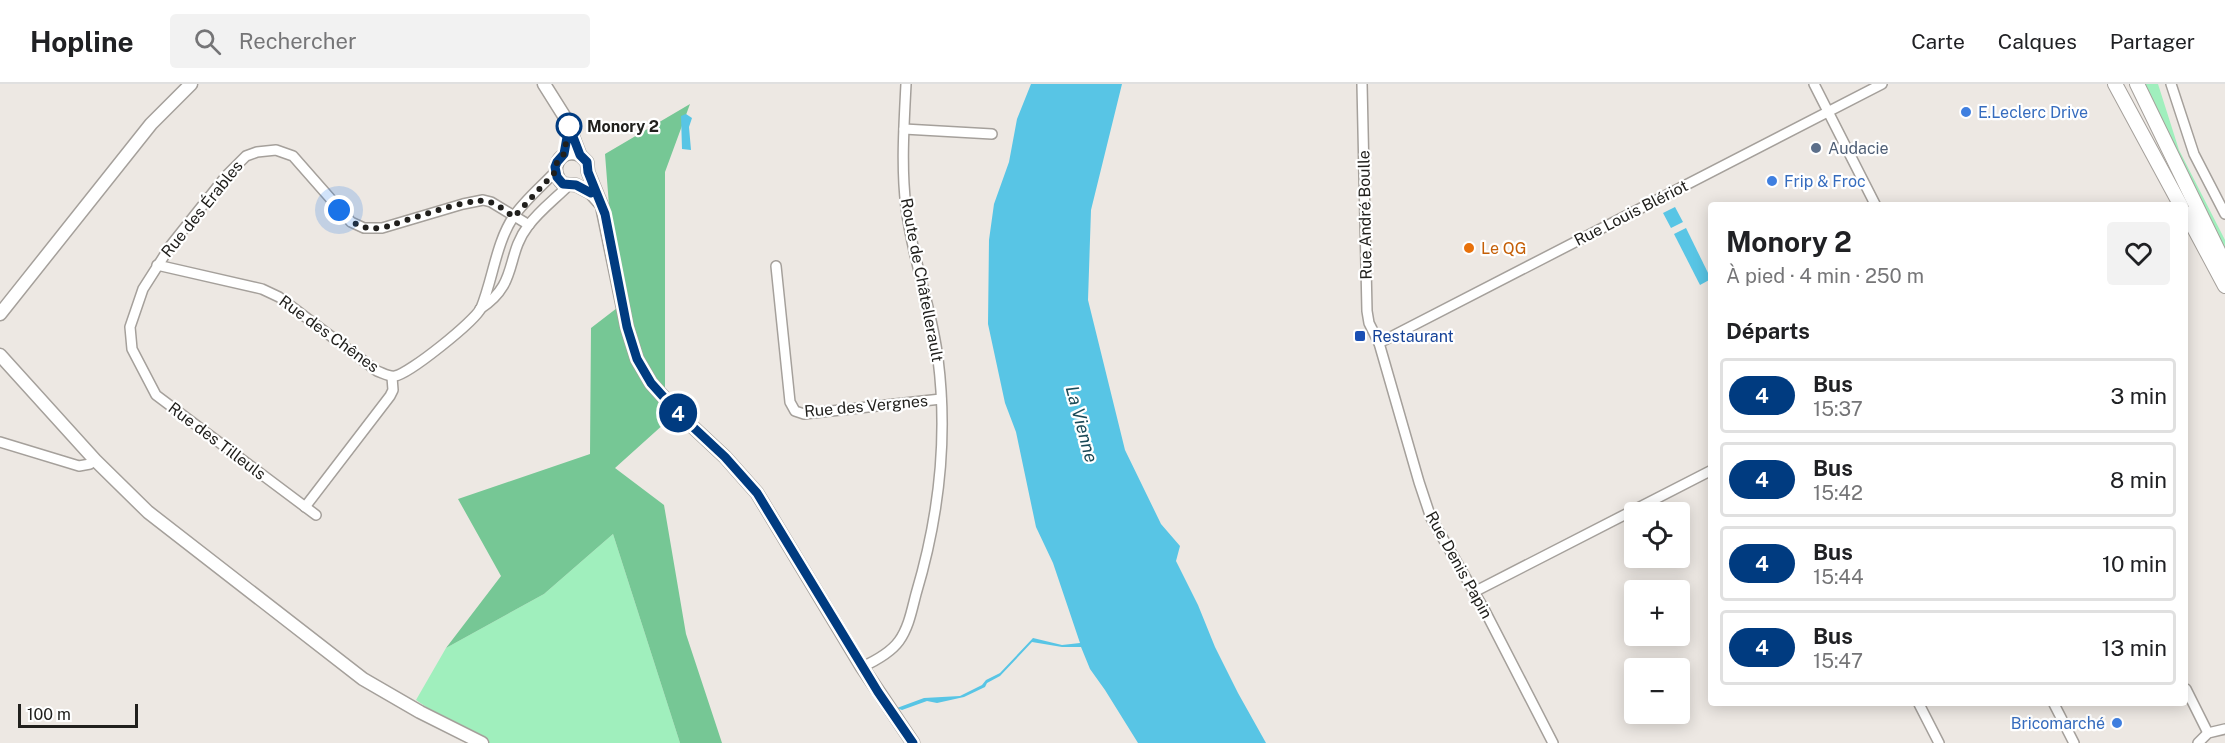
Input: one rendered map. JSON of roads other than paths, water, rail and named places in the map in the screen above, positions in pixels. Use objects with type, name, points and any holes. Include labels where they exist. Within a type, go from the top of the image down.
[{"type":"main road","points":[[2115,84],[2179,202]]},
{"type":"main road","points":[[2137,84],[2225,265]]},
{"type":"main road","points":[[2188,217],[2225,286]]},
{"type":"street","points":[[0,314],[151,124],[191,84]]},
{"type":"street","points":[[544,84],[563,111],[580,155],[587,162],[588,172],[602,206],[627,327],[644,373],[661,395],[725,457],[757,493],[862,667],[913,743]]},
{"type":"street","name":"Route de Châtellerault","points":[[862,667],[897,644],[907,624],[927,557],[939,486],[942,434],[938,360],[906,208],[904,129],[906,84]]},
{"type":"street","name":"Rue André Boulle","points":[[1362,84],[1367,311],[1369,322],[1379,343]]},
{"type":"street","points":[[1814,84],[1874,202]]},
{"type":"street","name":"Rue Louis Blériot","points":[[1379,343],[1882,84]]},
{"type":"street","points":[[2171,84],[2194,154],[2225,214]]},
{"type":"street","points":[[569,126],[564,154],[557,162],[555,172],[559,181],[591,193],[602,206]]},
{"type":"street","points":[[904,129],[992,134]]},
{"type":"street","name":"Rue des Érables","points":[[157,265],[171,244],[226,176],[246,156],[257,152],[276,150],[293,156],[327,198],[351,222],[364,228],[382,228],[483,200],[491,202],[529,225]]},
{"type":"street","points":[[564,154],[580,155]]},
{"type":"street","name":"Rue des Chênes","points":[[157,265],[262,289],[279,297],[377,371],[392,377],[402,374],[420,362],[472,320],[480,309],[505,234],[514,217],[555,172]]},
{"type":"street","points":[[572,185],[584,180],[588,172]]},
{"type":"street","name":"Rue des Chênes","points":[[480,309],[493,301],[506,283],[521,239],[529,225],[572,185]]},
{"type":"street","name":"Rue des Tilleuls","points":[[157,265],[143,289],[130,327],[132,349],[156,394],[316,515]]},
{"type":"street","name":"Rue des Vergnes","points":[[776,266],[790,402],[795,411],[804,414],[941,399]]},
{"type":"street","name":"Rue Denis Papin","points":[[1379,343],[1431,518],[1474,592],[1553,743]]},
{"type":"street","points":[[0,355],[95,460],[148,512],[363,679],[420,712],[482,743]]},
{"type":"street","points":[[305,507],[390,396],[393,390],[392,377]]},
{"type":"street","points":[[0,442],[79,466],[90,464],[95,460]]},
{"type":"street","points":[[1474,592],[1708,472]]},
{"type":"street","points":[[2188,693],[2208,733]]},
{"type":"street","points":[[1920,706],[1939,743]]},
{"type":"street","points":[[2055,706],[2074,743]]},
{"type":"street","points":[[2198,743],[2208,733],[2225,729]]},
{"type":"water","name":"La Vienne","points":[[1031,84],[1122,84],[1091,210],[1088,300],[1125,450],[1161,524],[1180,546],[1176,561],[1198,605],[1215,647],[1266,743],[1138,743],[1090,669],[1081,647],[1062,647],[1032,642],[1000,676],[987,683],[985,687],[964,697],[937,703],[927,701],[902,710],[897,708],[924,698],[960,696],[982,685],[986,680],[1000,673],[1033,638],[1062,645],[1080,643],[1053,563],[1036,527],[1016,432],[1005,403],[988,324],[989,240],[994,204],[1009,162],[1017,119]]},
{"type":"water","points":[[686,114],[692,118],[689,127],[691,150],[682,149],[681,116]]},
{"type":"water","points":[[1675,207],[1683,222],[1671,228],[1663,213]]},
{"type":"water","points":[[1686,228],[1708,273],[1708,281],[1700,285],[1674,234]]},
{"type":"place","name":"E.Leclerc Drive","points":[[1966,112]]},
{"type":"place","name":"Monory 2","points":[[569,126]]},
{"type":"place","name":"Audacie","points":[[1816,148]]},
{"type":"place","name":"Frip & Froc","points":[[1772,181]]},
{"type":"place","name":"Le QG","points":[[1469,248]]},
{"type":"place","name":"Restaurant","points":[[1360,336]]},
{"type":"place","name":"Bricomarché","points":[[2117,723]]}]
